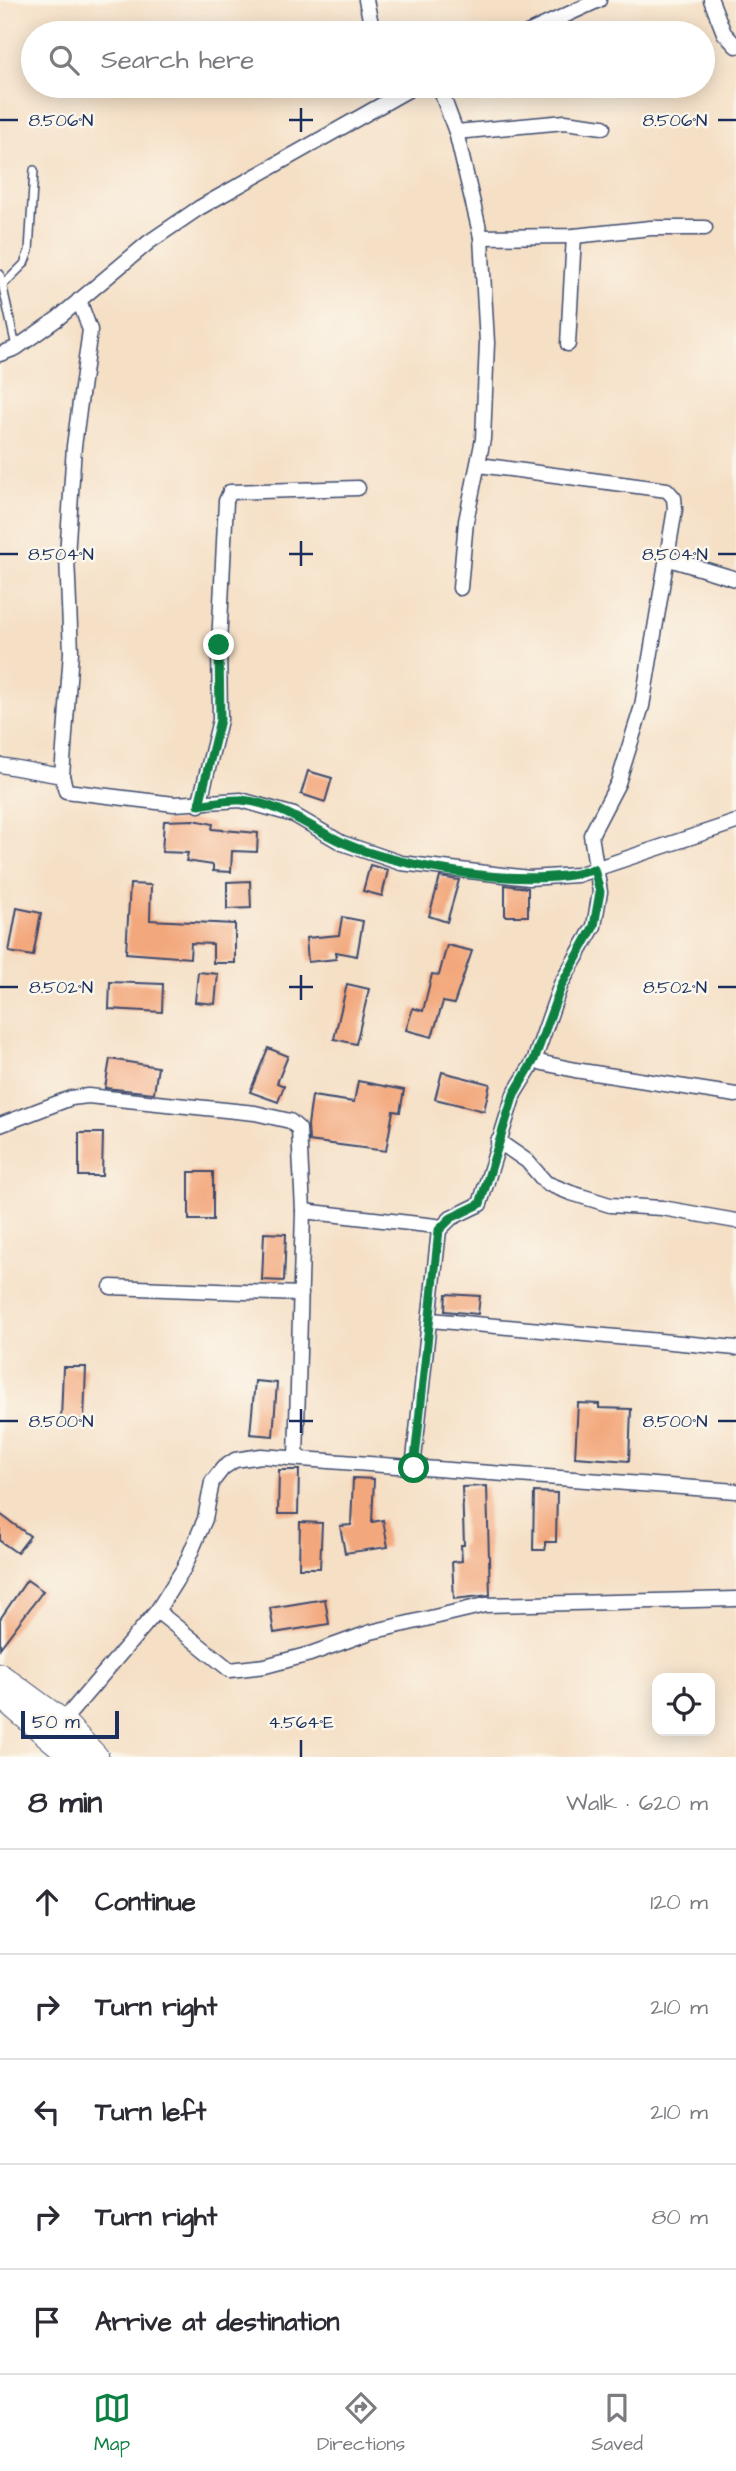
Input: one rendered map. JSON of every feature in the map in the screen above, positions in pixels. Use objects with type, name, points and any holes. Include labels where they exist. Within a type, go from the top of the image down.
[{"type":"main road","points":[[0,1675],[63,1721],[97,1757]]},
{"type":"main road","points":[[0,1696],[72,1757]]},
{"type":"street","points":[[366,0],[370,21]]},
{"type":"street","points":[[553,21],[599,0]]},
{"type":"street","points":[[711,0],[724,33],[736,46]]},
{"type":"street","points":[[0,354],[16,348],[149,242],[199,208],[379,98]]},
{"type":"street","points":[[443,98],[456,132],[481,237],[487,343],[480,465],[466,521],[460,588]]},
{"type":"street","points":[[456,132],[565,122],[603,127]]},
{"type":"street","points":[[481,237],[574,236],[652,228],[705,228]]},
{"type":"street","points":[[568,344],[574,236]]},
{"type":"street","points":[[79,300],[90,330],[74,446],[69,529],[71,652],[62,776],[66,791],[199,805],[241,800],[294,815],[342,843],[431,868],[562,878],[736,822]]},
{"type":"street","points":[[414,1468],[439,1230],[451,1218],[480,1204],[514,1094],[534,1060],[562,984],[594,926],[600,892],[594,869],[591,835],[618,783],[642,706],[675,509],[674,498],[667,490],[480,465]]},
{"type":"street","points":[[199,805],[220,720],[219,645],[226,501],[230,492],[358,488]]},
{"type":"street","points":[[666,558],[736,579]]},
{"type":"street","points":[[0,765],[62,776]]},
{"type":"street","points":[[534,1060],[575,1070],[736,1095]]},
{"type":"street","points":[[0,1125],[71,1098],[88,1096],[255,1114],[290,1121],[299,1129],[303,1211],[296,1458]]},
{"type":"street","points":[[498,1141],[527,1161],[546,1183],[571,1193],[610,1205],[662,1208],[736,1222]]},
{"type":"street","points":[[303,1211],[436,1226],[439,1230]]},
{"type":"street","points":[[111,1287],[301,1294]]},
{"type":"street","points":[[431,1320],[736,1348]]},
{"type":"street","points":[[63,1721],[157,1611],[194,1549],[205,1519],[212,1482],[223,1468],[235,1460],[261,1456],[296,1458],[736,1491]]},
{"type":"street","points":[[157,1611],[230,1670],[242,1670],[310,1654],[371,1632],[485,1605],[736,1599]]},
{"type":"lane","points":[[3,285],[24,264],[29,251],[34,170]]},
{"type":"lane","points":[[0,274],[16,348]]},
{"type":"building","points":[[308,771],[332,778],[325,802],[301,794]]},
{"type":"building","points":[[194,820],[213,824],[212,829],[258,833],[257,852],[232,851],[231,872],[213,871],[213,865],[186,861],[188,853],[162,852],[164,821]]},
{"type":"building","points":[[370,865],[388,870],[382,896],[363,891]]},
{"type":"building","points":[[440,877],[459,880],[447,922],[429,916]]},
{"type":"building","points":[[250,881],[251,908],[227,909],[227,882]]},
{"type":"building","points":[[130,884],[151,885],[150,920],[235,924],[235,963],[213,963],[213,944],[191,943],[190,958],[126,953]]},
{"type":"building","points":[[505,885],[528,888],[528,916],[505,916]]},
{"type":"building","points":[[17,908],[41,913],[33,956],[9,952]]},
{"type":"building","points":[[342,917],[363,921],[357,956],[336,952],[336,959],[308,962],[306,938],[339,935]]},
{"type":"building","points":[[447,945],[472,951],[454,1004],[443,1002],[432,1037],[406,1030],[413,1008],[423,1011],[432,974],[439,975]]},
{"type":"building","points":[[198,972],[218,974],[215,1004],[195,1002]]},
{"type":"building","points":[[110,982],[163,984],[162,1012],[109,1009]]},
{"type":"building","points":[[347,984],[369,989],[356,1044],[334,1039]]},
{"type":"building","points":[[268,1048],[288,1056],[277,1083],[284,1086],[278,1102],[250,1092]]},
{"type":"building","points":[[110,1059],[158,1067],[154,1093],[105,1088]]},
{"type":"building","points":[[442,1072],[490,1084],[484,1111],[435,1099]]},
{"type":"building","points":[[358,1081],[404,1090],[400,1112],[393,1111],[386,1151],[309,1141],[312,1096],[354,1102]]},
{"type":"building","points":[[79,1133],[103,1133],[102,1176],[79,1176]]},
{"type":"building","points":[[189,1172],[213,1172],[213,1220],[189,1220]]},
{"type":"building","points":[[264,1233],[286,1234],[284,1281],[262,1280]]},
{"type":"building","points":[[446,1294],[480,1296],[478,1314],[445,1311]]},
{"type":"building","points":[[63,1367],[86,1367],[84,1420],[61,1420]]},
{"type":"building","points":[[255,1381],[277,1383],[273,1436],[250,1434]]},
{"type":"building","points":[[578,1403],[599,1404],[599,1408],[631,1409],[629,1461],[575,1457]]},
{"type":"building","points":[[279,1470],[299,1470],[298,1514],[278,1514]]},
{"type":"building","points":[[353,1478],[374,1479],[372,1522],[383,1520],[388,1547],[345,1553],[340,1526],[351,1525]]},
{"type":"building","points":[[487,1486],[490,1595],[454,1599],[452,1562],[462,1561],[461,1545],[464,1545],[462,1487]]},
{"type":"building","points":[[534,1492],[557,1493],[556,1542],[545,1542],[545,1550],[533,1550]]},
{"type":"building","points":[[0,1514],[30,1536],[17,1553],[0,1541]]},
{"type":"building","points":[[300,1522],[322,1523],[320,1568],[299,1568]]},
{"type":"building","points":[[27,1580],[43,1591],[0,1648],[0,1619]]},
{"type":"building","points":[[325,1599],[329,1624],[274,1633],[270,1608]]},
{"type":"route","points":[[219,645],[220,720],[199,805],[241,800],[294,815],[342,843],[401,863],[431,868],[529,878],[562,878],[594,869],[600,892],[594,926],[562,984],[534,1060],[514,1094],[498,1141],[484,1197],[476,1208],[456,1214],[439,1230],[441,1235],[414,1468]]}]
